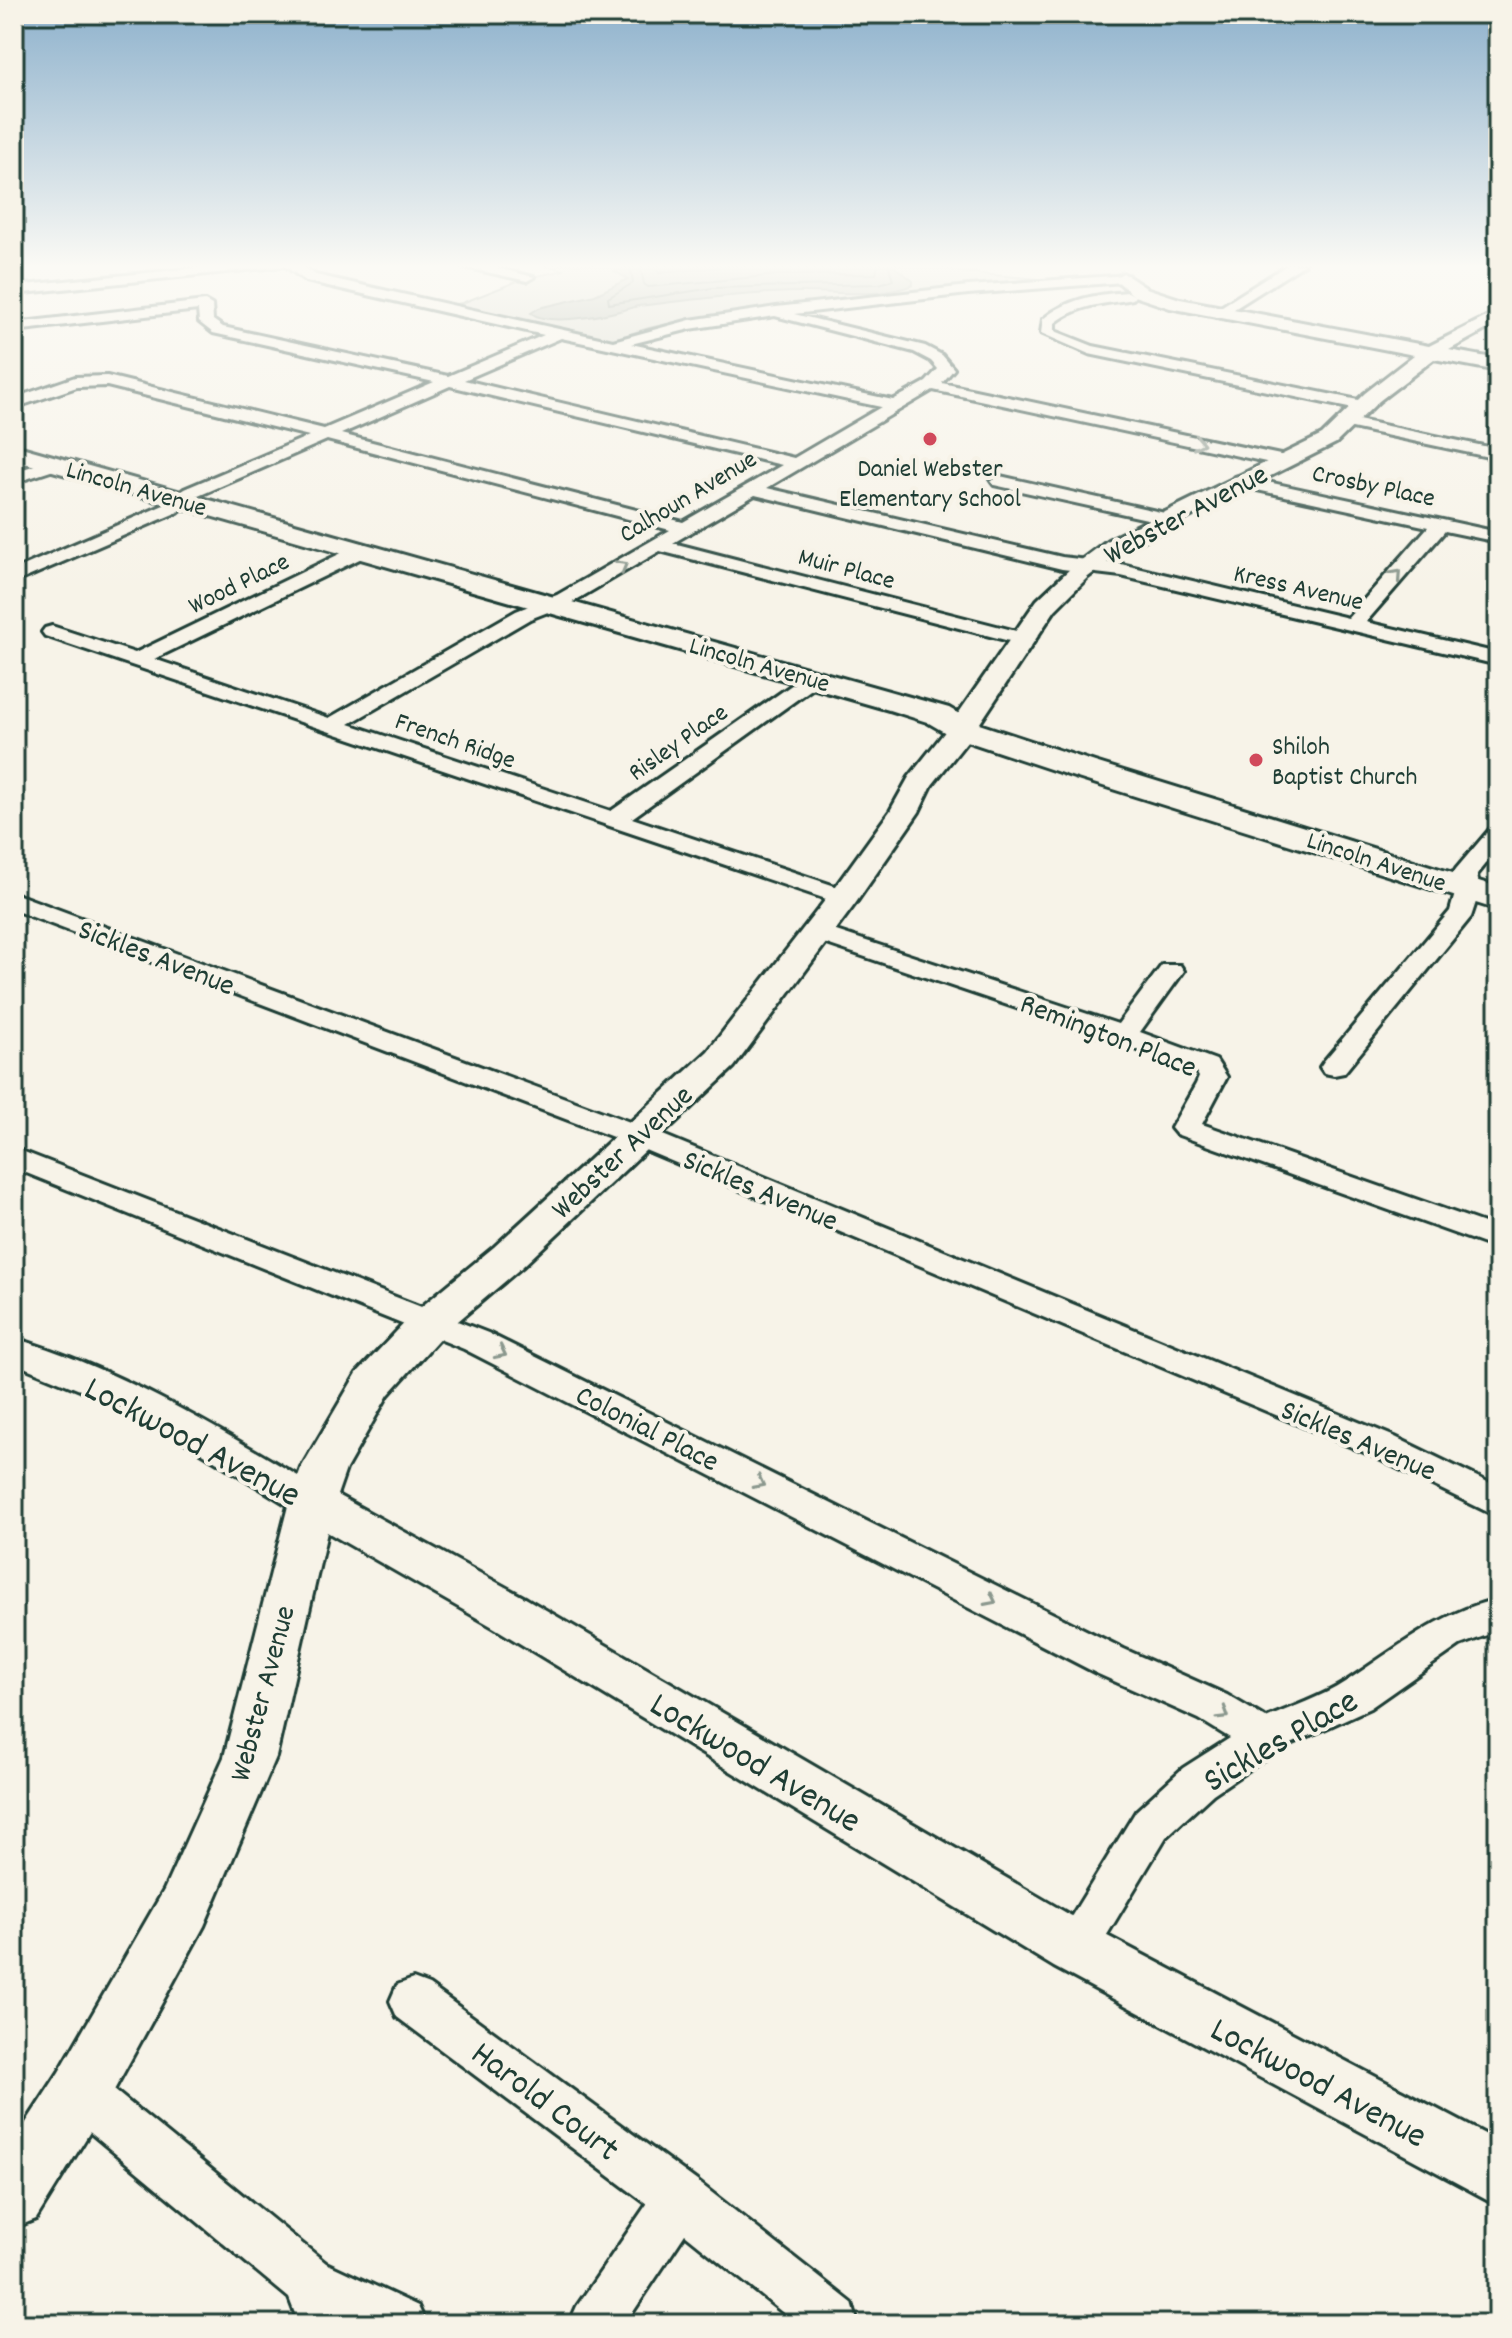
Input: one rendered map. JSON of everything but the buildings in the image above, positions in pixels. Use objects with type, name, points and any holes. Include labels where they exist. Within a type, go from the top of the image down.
[{"type":"main road","name":"Lincoln Avenue","points":[[14,452],[938,715],[962,729],[1483,895]]},
{"type":"street","points":[[413,373],[795,463]]},
{"type":"street","points":[[14,577],[467,373]]},
{"type":"street","points":[[745,373],[893,405]]},
{"type":"street","points":[[931,385],[942,373]]},
{"type":"street","points":[[1202,373],[1363,406]]},
{"type":"street","name":"Webster Avenue","points":[[14,2197],[80,2093],[184,1908],[250,1757],[298,1551],[324,1468],[372,1384],[430,1322],[508,1257],[721,1059],[844,897],[904,812],[919,783],[962,729],[1046,605],[1087,565],[1116,545],[1329,439],[1344,422],[1405,373]]},
{"type":"street","points":[[14,403],[66,384],[107,381],[477,472],[684,528]]},
{"type":"street","points":[[931,385],[1285,461]]},
{"type":"street","name":"Calhoun Avenue","points":[[330,726],[523,615],[554,604],[660,545],[684,528],[931,385]]},
{"type":"street","points":[[1344,422],[1498,454]]},
{"type":"street","points":[[14,478],[54,464]]},
{"type":"street","points":[[1000,481],[1165,518]]},
{"type":"street","name":"Crosby Place","points":[[1240,481],[1498,537]]},
{"type":"street","name":"Kress Avenue","points":[[751,489],[1062,563],[1121,570],[1498,659]]},
{"type":"street","points":[[1352,625],[1440,525]]},
{"type":"street","name":"Muir Place","points":[[660,545],[1021,638]]},
{"type":"street","name":"Wood Place","points":[[135,661],[363,550]]},
{"type":"street","name":"French Ridge","points":[[52,632],[844,897]]},
{"type":"street","name":"Risley Place","points":[[613,821],[813,679]]},
{"type":"street","points":[[1334,1067],[1462,912],[1483,895],[1465,874],[1498,834]]},
{"type":"street","name":"Sickles Avenue","points":[[14,901],[636,1135],[1383,1446],[1498,1503]]},
{"type":"street","name":"Remington Place","points":[[815,932],[1124,1035],[1206,1066],[1213,1077],[1208,1092],[1190,1115],[1186,1128],[1498,1239]]},
{"type":"street","points":[[1124,1035],[1171,971]]},
{"type":"street","name":"Colonial Place","points":[[14,1157],[476,1341],[1110,1661],[1213,1707],[1264,1738]]},
{"type":"street","name":"Lockwood Avenue","points":[[21,1361],[138,1401],[510,1613],[1074,1948],[1498,2174]]},
{"type":"street","name":"Sickles Place","points":[[1074,1948],[1151,1824],[1198,1781],[1264,1738],[1356,1696],[1446,1634],[1479,1619],[1498,1615]]},
{"type":"street","name":"Harold Court","points":[[413,2001],[680,2198],[834,2321]]},
{"type":"street","points":[[80,2093],[316,2302],[400,2324]]},
{"type":"street","points":[[595,2324],[680,2198]]},
{"type":"place","name":"Daniel Webster Elementary School","points":[[930,439]]},
{"type":"place","name":"Shiloh Baptist Church","points":[[1256,760]]}]
